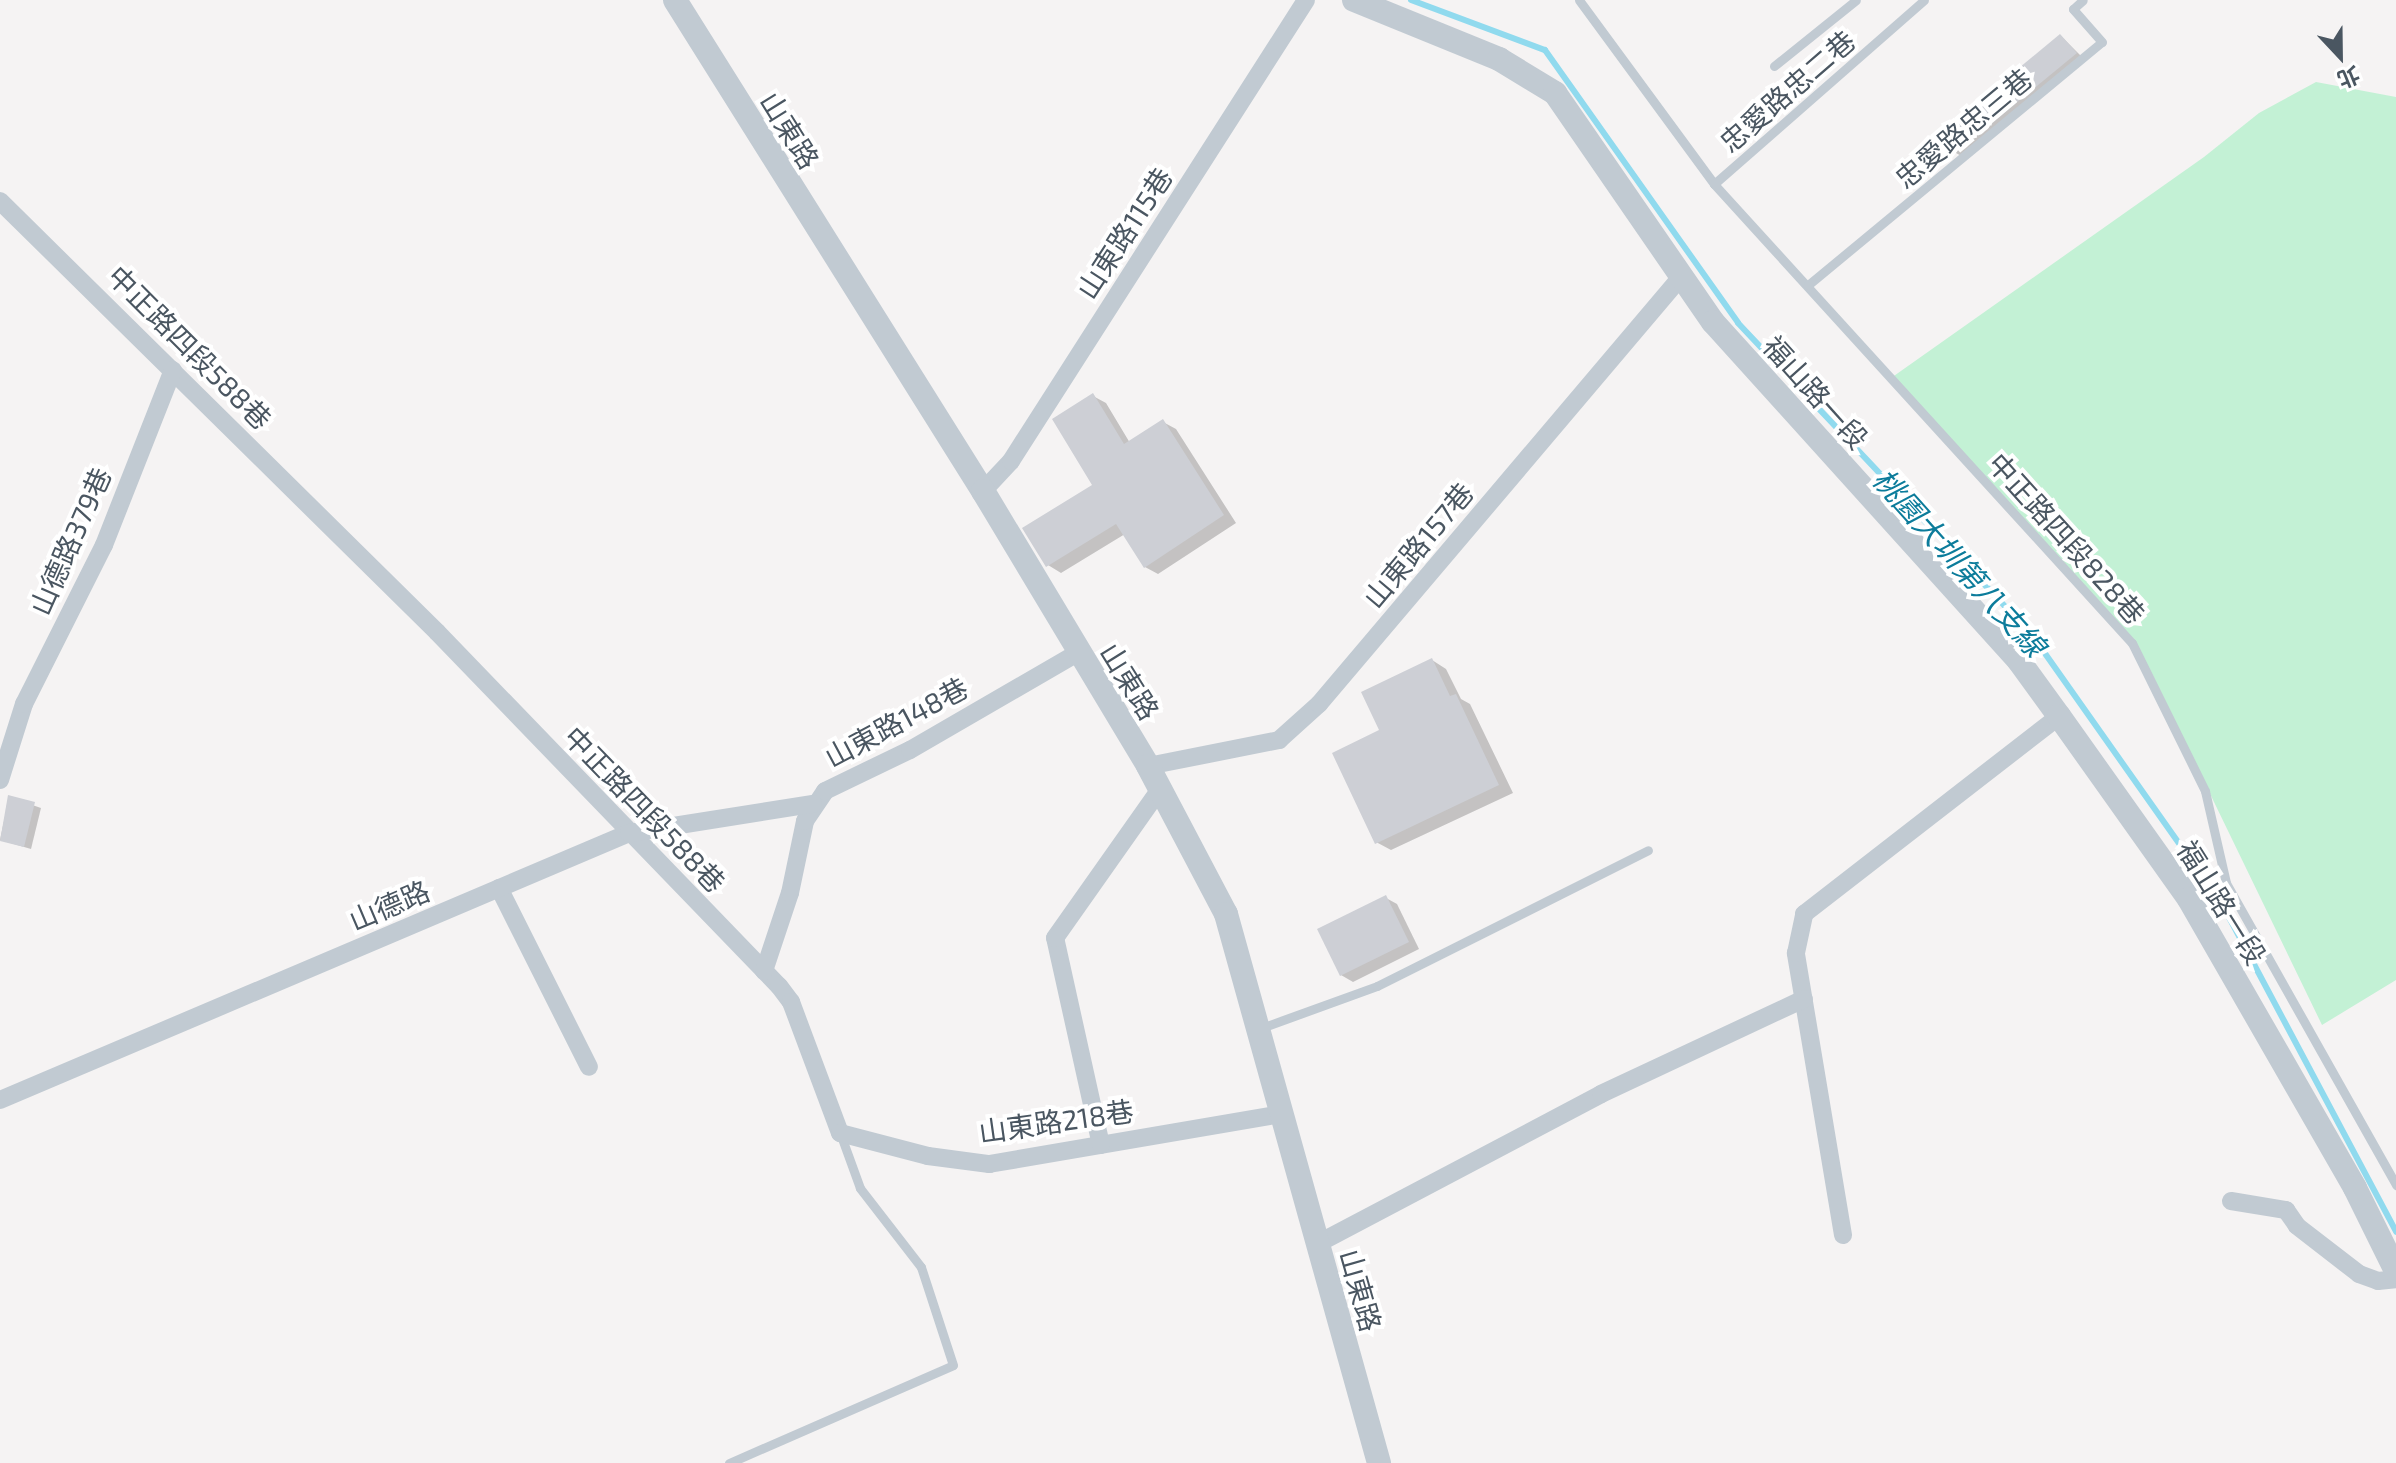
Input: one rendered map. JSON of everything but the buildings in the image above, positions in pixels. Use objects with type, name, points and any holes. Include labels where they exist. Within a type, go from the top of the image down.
[{"type":"street","name":"山東路","points":[[675,0],[983,491],[1077,653],[1161,788],[1226,914],[1379,1463]]},
{"type":"street","name":"山東路115巷","points":[[983,491],[1011,461],[1306,0]]},
{"type":"street","name":"福山路一段","points":[[1354,0],[1499,59],[1555,93],[1713,322],[2019,661],[2059,716],[2189,899],[2355,1188],[2396,1271]]},
{"type":"street","name":"中正路四段588巷","points":[[0,201],[437,632],[764,971],[791,1002],[840,1133]]},
{"type":"street","name":"山東路157巷","points":[[1148,766],[1279,740],[1319,704],[1680,278]]},
{"type":"street","name":"山德路379巷","points":[[0,780],[24,704],[104,545],[173,370]]},
{"type":"street","name":"山東路148巷","points":[[764,971],[776,945],[813,804],[825,791],[910,750],[1077,653]]},
{"type":"street","points":[[1843,1235],[1796,953],[1804,914],[2059,716]]},
{"type":"street","points":[[1101,1145],[1055,938],[1161,788]]},
{"type":"street","name":"山德路","points":[[0,1100],[629,833],[813,804]]},
{"type":"street","points":[[499,888],[589,1067]]},
{"type":"street","points":[[1317,1244],[1601,1094],[1804,999]]},
{"type":"street","name":"山東路218巷","points":[[840,1133],[928,1156],[989,1164],[1280,1114]]},
{"type":"street","points":[[2231,1201],[2286,1210],[2297,1226],[2359,1274],[2378,1281],[2396,1279]]},
{"type":"lane","name":"中正路四段828巷","points":[[1579,0],[1714,184],[2132,643],[2205,791],[2226,883],[2396,1185]]},
{"type":"lane","points":[[1774,66],[1856,0]]},
{"type":"lane","name":"忠愛路忠二巷","points":[[1714,184],[1924,0]]},
{"type":"lane","name":"忠愛路忠三巷","points":[[1808,285],[2102,42],[2073,9],[2083,0]]},
{"type":"lane","points":[[1257,1030],[1377,986],[1648,850]]},
{"type":"lane","name":"中正路四段588巷","points":[[729,1463],[953,1365],[921,1267],[860,1188],[840,1133]]},
{"type":"green space","points":[[2316,82],[2396,97],[2396,980],[2322,1025],[2153,676],[2124,631],[1891,378],[2204,157],[2259,113]]},
{"type":"waterway","name":"桃園大圳第八支線","points":[[1411,0],[1545,50],[1738,323],[2032,635],[2223,906],[2396,1232]]}]
